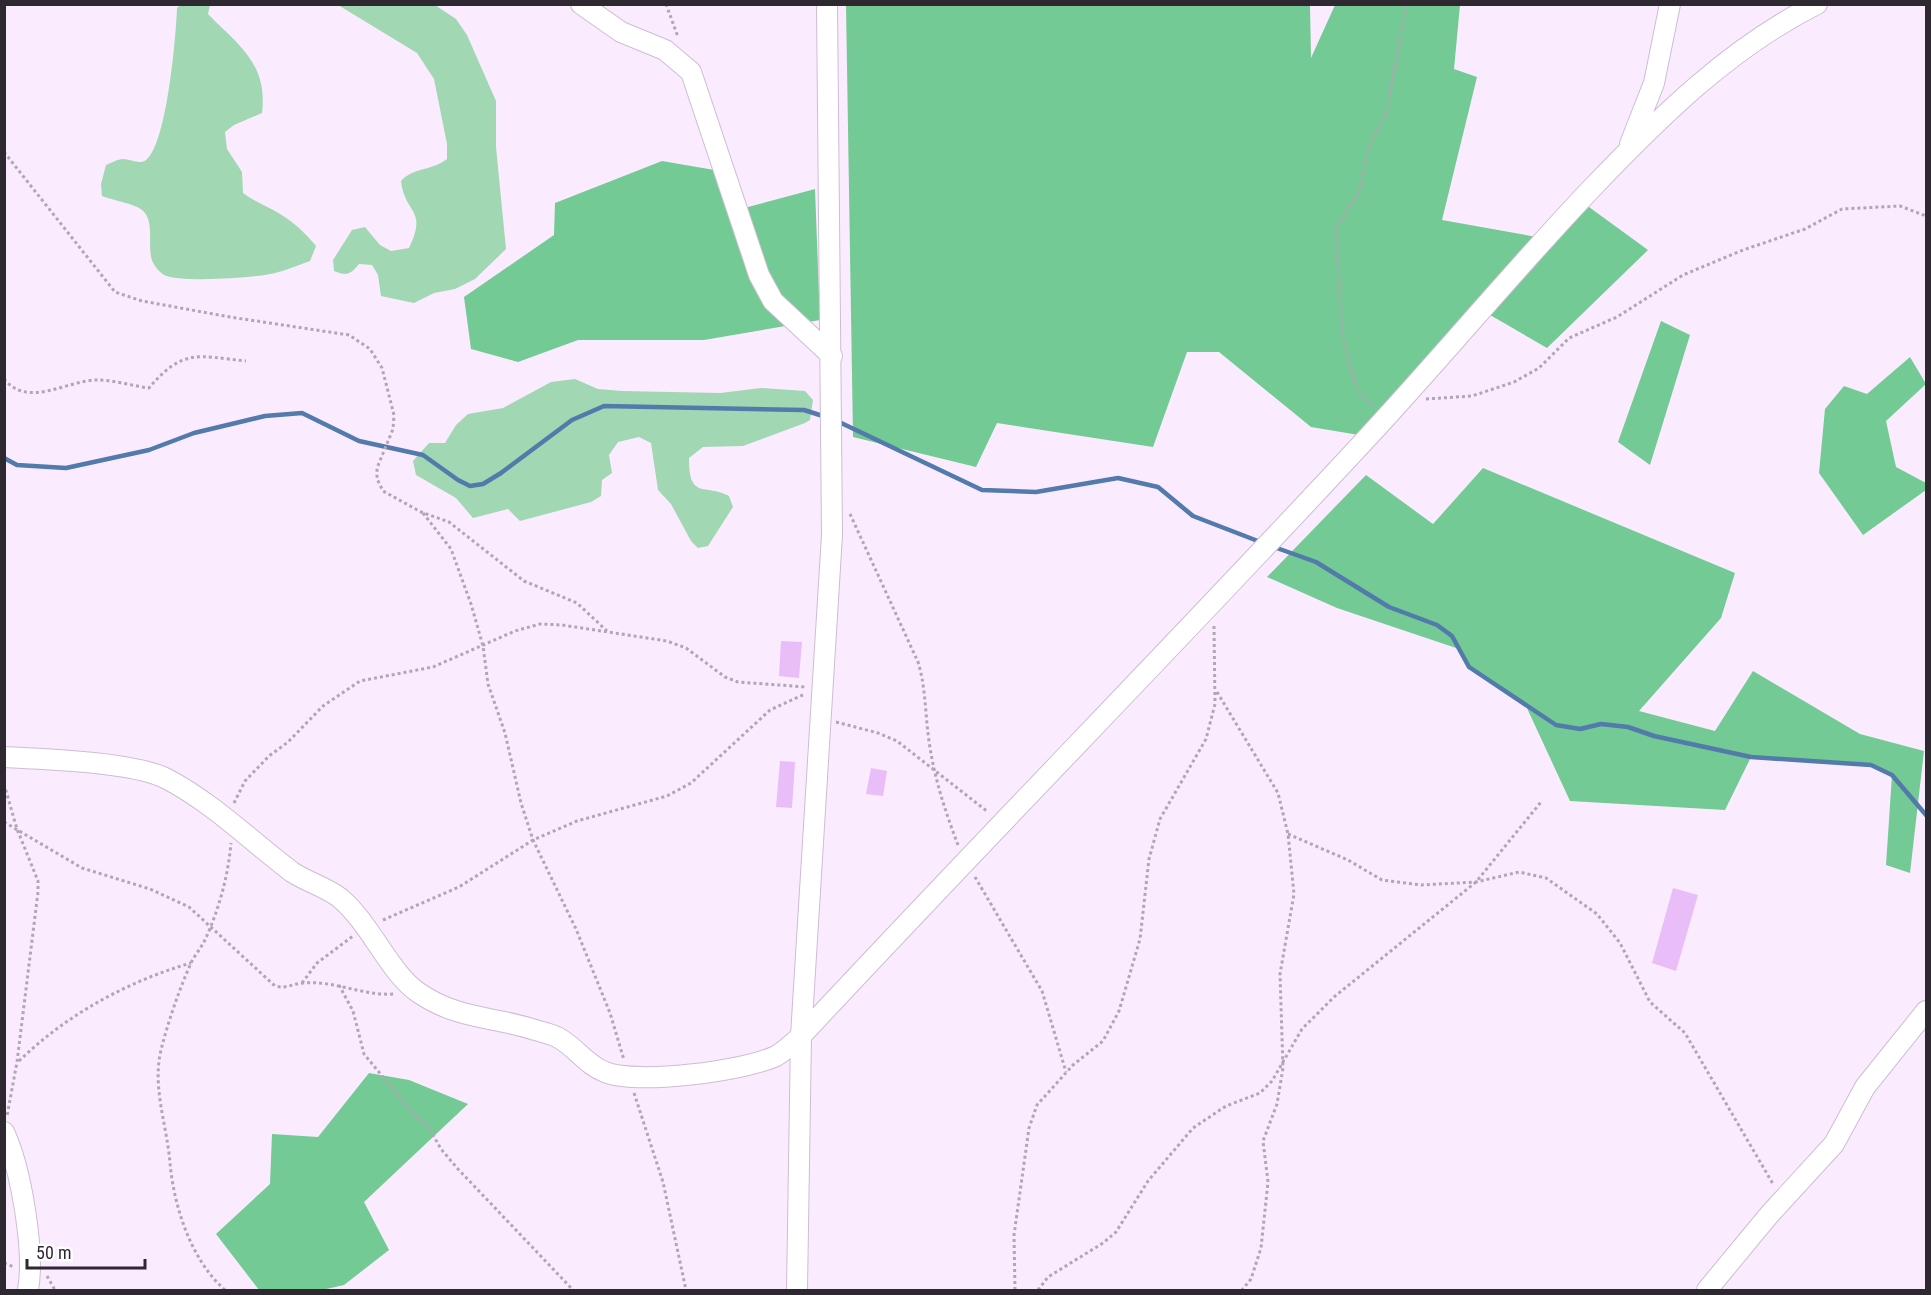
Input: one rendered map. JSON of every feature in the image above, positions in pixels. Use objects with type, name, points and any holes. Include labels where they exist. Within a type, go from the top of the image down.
[{"type":"street","points":[[581,4],[621,32],[664,50],[691,72],[759,275],[773,301],[832,356]]},
{"type":"street","points":[[796,1290],[801,1036],[832,535],[827,4]]},
{"type":"street","points":[[1628,149],[1654,83],[1670,4]]},
{"type":"street","points":[[4,757],[99,764],[146,772],[165,778],[200,800],[295,874],[339,897],[369,928],[406,982],[418,993],[452,1011],[490,1021],[527,1027],[558,1037],[593,1067],[629,1078],[691,1074],[757,1063],[777,1055],[801,1036],[964,861],[1213,602],[1386,417],[1492,296],[1628,149],[1736,53],[1792,16],[1817,4]]},
{"type":"street","points":[[1707,1290],[1782,1200],[1834,1144],[1865,1087],[1926,1011]]},
{"type":"street","points":[[5,1133],[30,1236],[31,1273],[28,1290]]},
{"type":"path","points":[[1386,417],[1359,392],[1350,367],[1342,331],[1336,229],[1359,190],[1369,146],[1386,113],[1407,4]]},
{"type":"path","points":[[4,152],[115,292],[142,301],[349,335],[370,348],[382,368],[394,415],[393,429],[377,468],[377,479],[383,491],[422,512],[449,522],[524,581],[577,603],[609,633]]},
{"type":"path","points":[[1403,398],[1438,399],[1472,396],[1514,382],[1539,368],[1569,339],[1617,317],[1683,275],[1743,250],[1805,229],[1842,209],[1900,206],[1926,216]]},
{"type":"path","points":[[4,379],[21,393],[33,394],[97,380],[149,388],[165,369],[178,360],[203,357],[246,361]]},
{"type":"path","points":[[849,510],[918,662],[925,686],[933,767],[964,861],[1042,991],[1066,1072]]},
{"type":"path","points":[[422,512],[451,549],[483,646],[488,684],[505,733],[520,803],[533,840],[576,929],[610,1013],[663,1182],[686,1290]]},
{"type":"path","points":[[1015,1290],[1014,1235],[1029,1128],[1037,1105],[1066,1072],[1103,1041],[1119,1011],[1140,939],[1149,859],[1160,819],[1206,739],[1216,690],[1213,602]]},
{"type":"path","points":[[225,1290],[216,1282],[188,1235],[175,1204],[168,1136],[157,1086],[161,1051],[191,963],[211,925],[225,885],[234,800],[245,781],[323,706],[360,681],[433,667],[540,624],[677,644],[703,658],[724,677],[738,682],[822,688]]},
{"type":"path","points":[[302,983],[317,963],[343,942],[406,908],[459,887],[533,840],[577,821],[667,796],[692,783],[770,710],[793,698],[822,688]]},
{"type":"path","points":[[1216,690],[1278,793],[1288,834],[1294,894],[1280,974],[1284,1063],[1277,1104],[1263,1141],[1268,1182],[1261,1248],[1251,1279],[1242,1290]]},
{"type":"path","points":[[820,718],[878,733],[897,741],[933,767],[1001,823]]},
{"type":"path","points":[[4,784],[17,829],[38,881],[17,1062],[7,1110],[5,1133]]},
{"type":"path","points":[[1038,1290],[1048,1277],[1103,1243],[1116,1232],[1148,1181],[1193,1128],[1226,1106],[1260,1093],[1284,1063],[1302,1029],[1334,997],[1476,882],[1541,802]]},
{"type":"path","points":[[4,822],[82,868],[150,889],[189,907],[275,986],[284,988],[302,983],[339,985],[361,992],[384,995],[418,993]]},
{"type":"path","points":[[1288,834],[1348,860],[1382,880],[1421,885],[1476,882],[1519,872],[1546,878],[1597,914],[1620,943],[1650,1002],[1685,1033],[1782,1200]]},
{"type":"path","points":[[17,1062],[41,1039],[113,993],[163,971],[191,963]]},
{"type":"path","points":[[339,985],[353,1011],[364,1054],[416,1117],[428,1126],[441,1149],[457,1168],[573,1290]]},
{"type":"green space","points":[[182,4],[210,5],[208,14],[240,46],[255,68],[263,96],[262,113],[234,125],[225,132],[227,149],[242,172],[243,193],[290,221],[316,246],[310,261],[275,273],[252,277],[186,279],[164,275],[152,259],[150,226],[144,212],[133,205],[102,196],[101,184],[106,165],[121,159],[143,161],[153,150],[165,112],[177,8]]},
{"type":"green space","points":[[338,5],[435,5],[456,19],[467,35],[496,101],[496,147],[506,249],[475,279],[455,289],[434,293],[414,303],[381,296],[378,275],[372,265],[359,264],[348,274],[342,274],[334,271],[333,260],[352,230],[365,227],[380,245],[391,251],[409,248],[414,235],[416,218],[403,192],[401,181],[412,173],[435,166],[447,159],[447,144],[434,79],[417,53]]},
{"type":"green space","points":[[846,5],[1310,5],[1311,58],[1335,5],[1460,5],[1454,69],[1477,77],[1442,220],[1542,238],[1578,199],[1648,250],[1547,348],[1478,308],[1365,436],[1311,427],[1219,352],[1187,352],[1153,447],[997,423],[976,467],[853,437]]},
{"type":"green space","points":[[662,161],[726,172],[737,210],[815,189],[820,320],[704,340],[578,340],[518,362],[471,349],[464,297],[554,235],[555,203]]},
{"type":"green space","points":[[1661,321],[1690,335],[1650,465],[1618,442]]},
{"type":"green space","points":[[1910,357],[1926,384],[1886,421],[1896,467],[1926,483],[1926,490],[1863,535],[1819,473],[1825,409],[1844,386],[1867,394]]},
{"type":"green space","points":[[575,379],[598,389],[622,391],[720,393],[761,388],[805,391],[813,400],[810,420],[805,423],[743,446],[703,447],[689,458],[692,480],[695,485],[729,496],[733,507],[708,546],[698,548],[691,541],[671,504],[658,490],[651,443],[639,437],[618,442],[609,455],[612,473],[602,480],[601,496],[591,502],[520,521],[508,509],[473,518],[456,498],[416,475],[413,461],[429,443],[445,443],[456,425],[468,414],[503,408],[551,382]]},
{"type":"green space","points":[[1483,468],[1735,573],[1721,618],[1639,711],[1715,731],[1753,671],[1860,734],[1924,751],[1910,873],[1886,865],[1892,775],[1871,765],[1751,757],[1725,810],[1570,801],[1526,706],[1469,667],[1459,649],[1337,608],[1267,577],[1366,475],[1433,524]]},
{"type":"green space","points":[[369,1073],[409,1080],[468,1104],[364,1202],[389,1250],[344,1285],[322,1290],[259,1290],[216,1234],[270,1184],[272,1134],[318,1137]]},
{"type":"building","points":[[781,641],[802,642],[799,678],[779,676]]},
{"type":"building","points":[[780,761],[795,762],[792,808],[776,807]]},
{"type":"building","points":[[871,768],[887,771],[883,796],[866,794]]},
{"type":"building","points":[[1673,888],[1698,895],[1676,971],[1652,963]]},
{"type":"waterway","points":[[4,458],[17,465],[66,468],[149,450],[194,433],[265,416],[302,413],[359,441],[423,455],[470,486],[483,484],[572,420],[604,406],[804,410],[826,417]]},
{"type":"waterway","points":[[837,421],[982,490],[1036,492],[1118,478],[1158,487],[1193,516],[1263,543]]},
{"type":"waterway","points":[[1274,547],[1316,562],[1389,607],[1437,625],[1452,636],[1469,667],[1556,725],[1580,729],[1601,724],[1628,727],[1654,736],[1751,757],[1871,765],[1892,775],[1926,815]]}]
